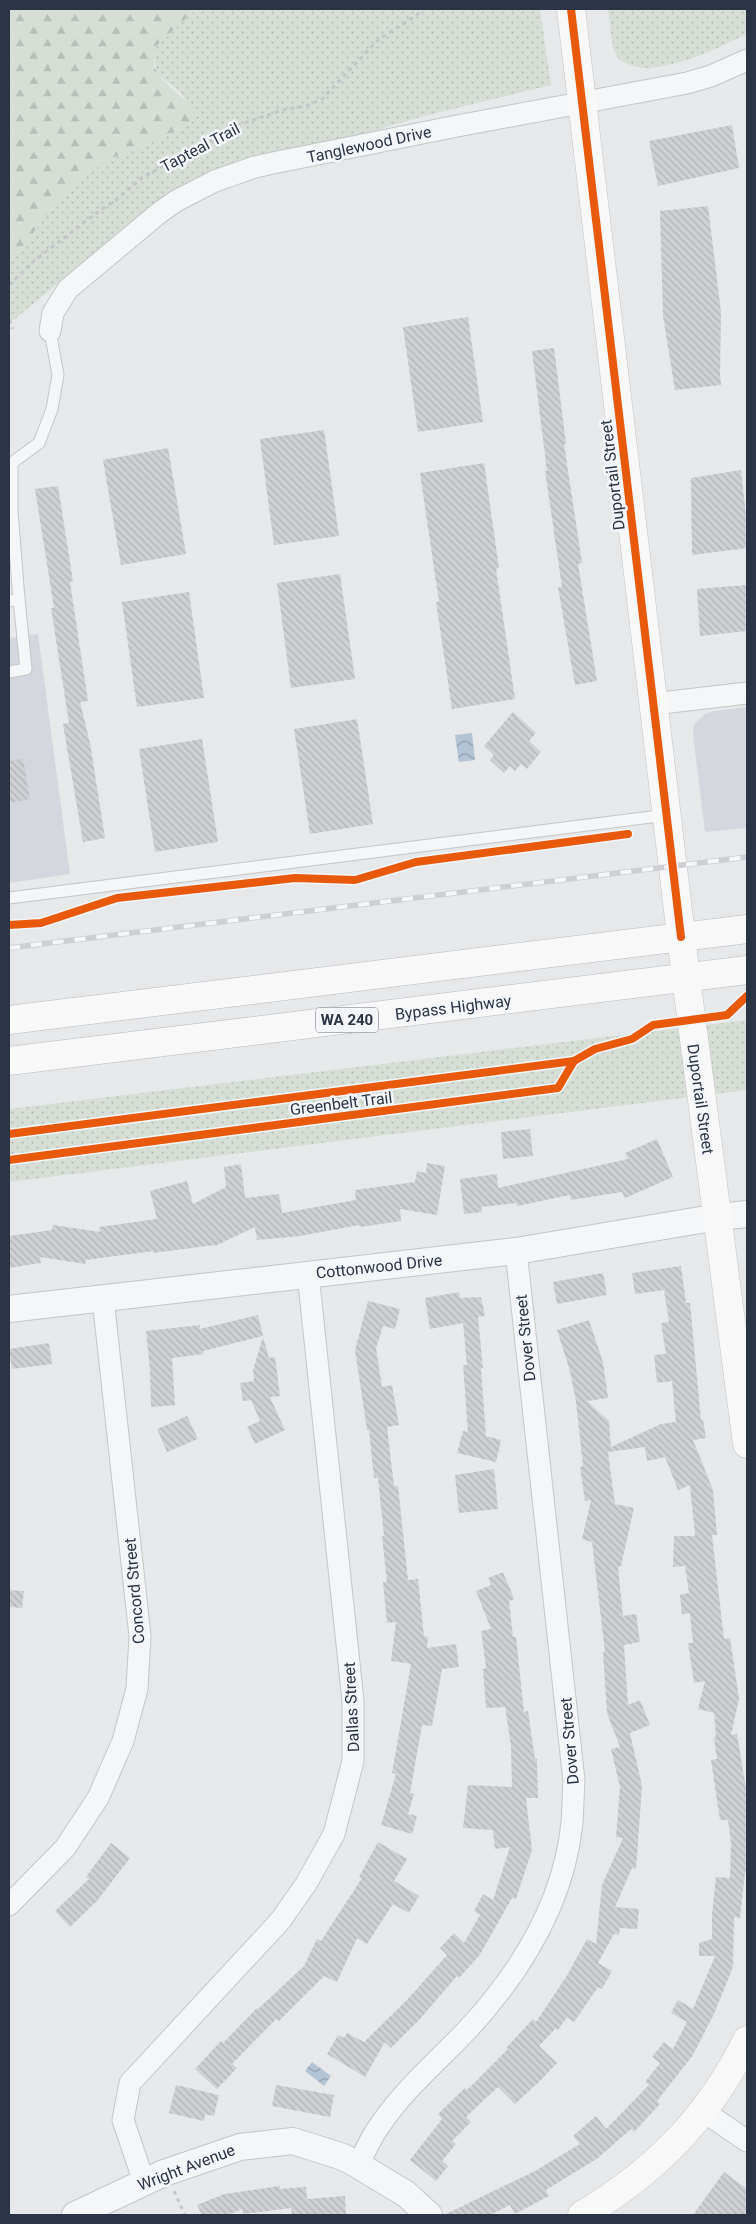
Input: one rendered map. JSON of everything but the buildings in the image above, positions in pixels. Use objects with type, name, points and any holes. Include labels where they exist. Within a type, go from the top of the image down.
[{"type":"main road","name":"Duportail Street","points":[[572,16],[682,937],[690,1020],[718,1217],[747,1444]]},
{"type":"main road","points":[[9,1020],[747,929]]},
{"type":"main road","name":"Bypass Highway","points":[[9,1062],[747,970]]},
{"type":"main road","points":[[582,2215],[618,2194],[646,2172],[674,2145],[721,2086],[747,2040]]},
{"type":"street","name":"Tanglewood Drive","points":[[50,331],[56,306],[72,284],[159,213],[176,201],[215,181],[255,167],[274,163],[448,127],[583,104],[687,83],[747,60]]},
{"type":"street","points":[[653,704],[747,692]]},
{"type":"street","name":"Cottonwood Drive","points":[[9,1310],[516,1251],[718,1217],[747,1214]]},
{"type":"street","name":"Dover Street","points":[[358,2165],[379,2125],[489,2005],[525,1957],[554,1898],[565,1860],[572,1824],[574,1781],[516,1251]]},
{"type":"street","name":"Dallas Street","points":[[144,2182],[124,2120],[130,2083],[280,1920],[306,1884],[334,1834],[353,1761],[353,1701],[308,1274]]},
{"type":"street","name":"Concord Street","points":[[9,1905],[65,1848],[98,1798],[123,1741],[137,1689],[140,1636],[103,1299]]},
{"type":"street","points":[[703,2111],[747,2141]]},
{"type":"street","name":"Wright Avenue","points":[[75,2215],[144,2182],[240,2147],[293,2141],[343,2157],[358,2165],[410,2197],[428,2215]]},
{"type":"street","name":"Wright Avenue","points":[[384,2181],[413,2215]]},
{"type":"lane","points":[[9,672],[26,669],[14,600],[11,464],[39,443],[52,409],[58,375],[50,331]]},
{"type":"lane","points":[[9,898],[667,815]]},
{"type":"path","points":[[9,320],[13,329]]},
{"type":"path","points":[[172,2186],[185,2215]]},
{"type":"shaded area","points":[[38,634],[70,874],[9,883],[9,638]]},
{"type":"shaded area","points":[[747,707],[747,828],[705,832],[693,735],[694,724],[705,714]]},
{"type":"green space","points":[[9,9],[196,9],[154,48],[154,67],[164,81],[194,109],[191,123],[145,145],[107,160],[68,189],[18,252],[9,260]]},
{"type":"green space","points":[[196,9],[540,9],[551,85],[424,116],[322,146],[206,173],[131,222],[9,324],[9,260],[18,252],[68,189],[107,160],[145,145],[191,123],[185,99],[177,89],[158,73],[154,59],[154,48]]},
{"type":"green space","points":[[608,9],[747,9],[747,34],[712,51],[675,64],[641,68],[619,60],[613,48]]},
{"type":"green space","points":[[747,1020],[747,1090],[9,1182],[9,1109]]},
{"type":"water","points":[[472,733],[475,760],[459,762],[455,735]]},
{"type":"water","points":[[312,2062],[331,2076],[324,2086],[305,2071]]},
{"type":"railway","points":[[9,948],[747,857]]},
{"type":"cycle path","points":[[571,9],[681,937]]},
{"type":"cycle path","points":[[9,925],[41,923],[117,898],[295,878],[355,880],[416,862],[628,834]]},
{"type":"cycle path","name":"Greenbelt Trail","points":[[9,1160],[558,1088],[574,1061],[595,1049],[632,1039],[653,1025],[727,1015],[747,996]]},
{"type":"cycle path","name":"Greenbelt Trail","points":[[9,1134],[574,1061]]}]
